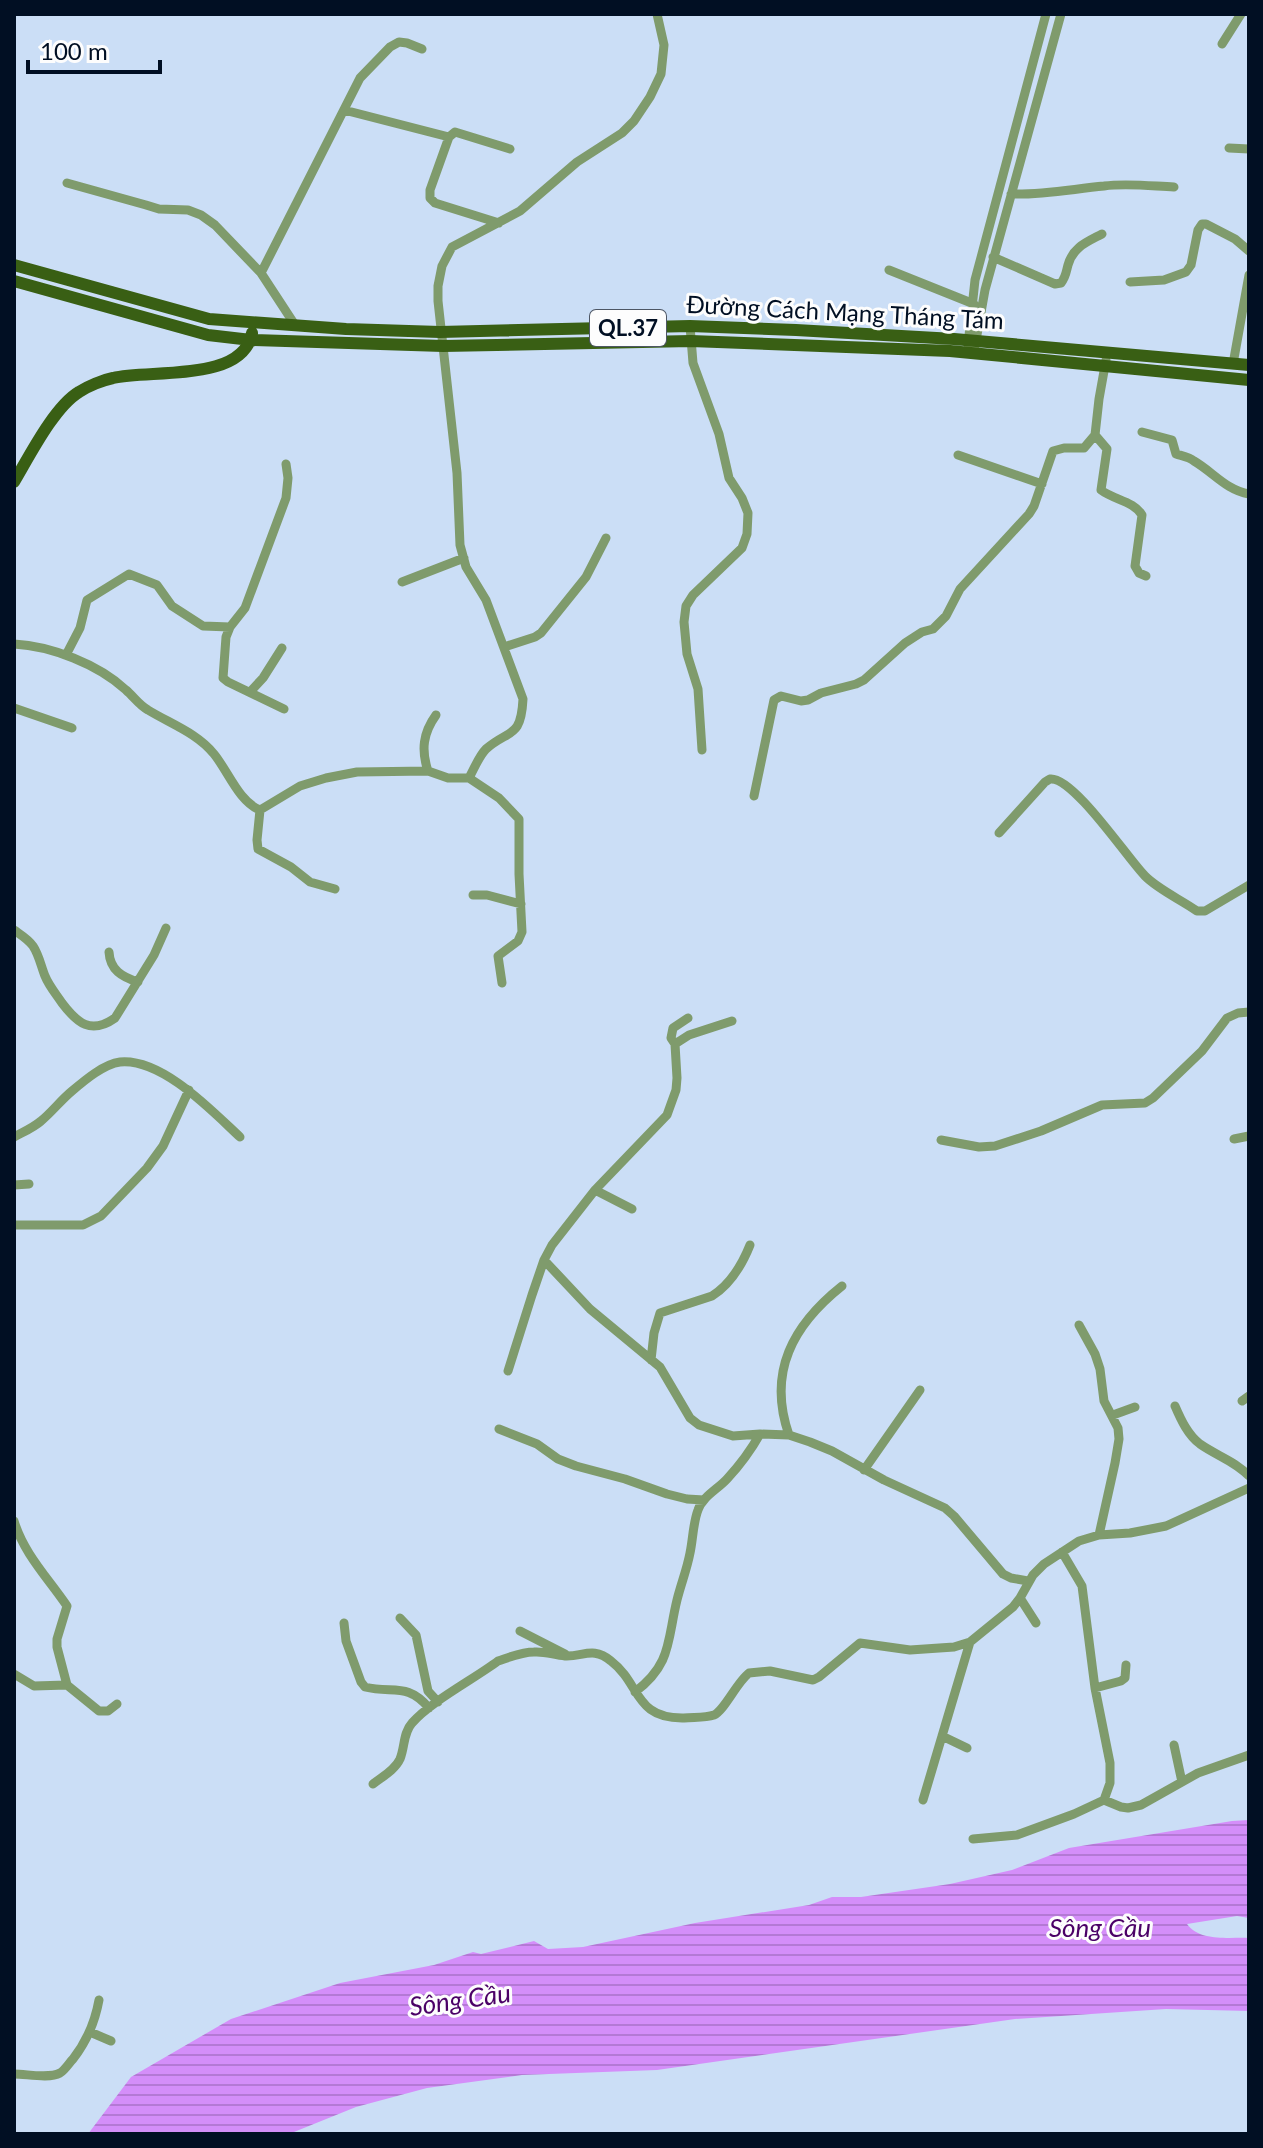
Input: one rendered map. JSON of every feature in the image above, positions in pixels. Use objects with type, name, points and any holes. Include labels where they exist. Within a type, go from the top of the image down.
[{"type":"main road","name":"Đường Cách Mạng Tháng Tám","points":[[14,265],[209,319],[442,339],[690,326],[796,330],[971,346],[1105,367],[1249,380]]},
{"type":"main road","name":"Đường Cách Mạng Tháng Tám","points":[[14,281],[208,335],[251,340],[691,341],[794,346],[971,346],[1107,352],[1249,365]]},
{"type":"main road","points":[[14,482],[56,415],[77,393],[113,378],[199,370],[224,364],[244,350],[251,340],[254,322]]},
{"type":"main road","points":[[794,346],[796,330]]},
{"type":"street","points":[[469,778],[484,751],[511,734],[518,725],[523,699],[486,600],[466,567],[460,545],[457,473],[438,286],[445,259],[452,247],[520,211],[577,162],[622,133],[634,121],[661,74],[664,45],[657,14]]},
{"type":"street","points":[[971,346],[975,280],[1046,14]]},
{"type":"street","points":[[975,302],[993,257],[1061,14]]},
{"type":"street","points":[[1222,44],[1241,14]]},
{"type":"street","points":[[261,273],[360,78],[390,47],[399,42],[422,49]]},
{"type":"street","points":[[1020,109],[1033,113]]},
{"type":"street","points":[[344,110],[449,137],[459,132],[510,149]]},
{"type":"street","points":[[449,137],[430,198],[435,203],[499,223]]},
{"type":"street","points":[[1229,148],[1249,149]]},
{"type":"street","points":[[67,183],[159,209],[188,210],[201,215],[215,225],[261,273],[295,325]]},
{"type":"street","points":[[1011,194],[1056,193],[1107,185],[1174,187]]},
{"type":"street","points":[[1130,282],[1164,280],[1186,272],[1191,265],[1202,224],[1235,239],[1249,251]]},
{"type":"street","points":[[993,257],[1055,284],[1061,283],[1066,277],[1073,253],[1102,234]]},
{"type":"street","points":[[889,270],[975,302]]},
{"type":"street","points":[[1233,364],[1249,275]]},
{"type":"street","points":[[690,326],[693,363],[719,434],[729,478],[748,513],[747,534],[742,548],[693,595],[686,606],[687,654],[698,689],[702,750]]},
{"type":"street","points":[[754,796],[774,700],[781,696],[808,700],[821,693],[856,684],[905,643],[933,629],[946,616],[960,589],[1029,514],[1053,451],[1084,448],[1095,435],[1107,352]]},
{"type":"street","points":[[1142,432],[1172,440],[1176,454],[1193,460],[1239,492],[1249,494]]},
{"type":"street","points":[[1095,435],[1107,449],[1101,490],[1139,510],[1142,515],[1135,566],[1139,573],[1146,576]]},
{"type":"street","points":[[958,455],[1042,484]]},
{"type":"street","points":[[284,709],[223,678],[225,641],[230,627],[245,608],[286,498],[286,464]]},
{"type":"street","points":[[504,647],[541,633],[586,577],[606,538]]},
{"type":"street","points":[[402,582],[464,558]]},
{"type":"street","points":[[66,655],[81,624],[87,600],[129,574],[157,585],[172,606],[203,626],[230,627]]},
{"type":"street","points":[[14,644],[66,655],[113,680],[145,709],[202,741],[244,797],[260,810]]},
{"type":"street","points":[[250,692],[282,648]]},
{"type":"street","points":[[14,708],[72,728]]},
{"type":"street","points":[[428,771],[424,760],[425,740],[436,715]]},
{"type":"street","points":[[260,810],[300,786],[357,772],[428,771],[448,778],[469,778],[499,798],[519,819],[522,932],[521,937],[497,959],[502,983]]},
{"type":"street","points":[[999,833],[1045,782],[1056,780],[1092,810],[1148,878],[1197,911],[1205,911],[1249,885]]},
{"type":"street","points":[[260,810],[258,849],[291,867],[310,882],[335,889]]},
{"type":"street","points":[[473,895],[487,895],[521,904]]},
{"type":"street","points":[[14,930],[34,947],[46,977],[67,1009],[75,1018],[90,1026],[106,1025],[115,1018],[154,955],[166,928]]},
{"type":"street","points":[[109,952],[111,966],[123,976],[138,982]]},
{"type":"street","points":[[941,1140],[979,1147],[995,1146],[1041,1131],[1102,1105],[1145,1103],[1202,1051],[1227,1018],[1249,1012]]},
{"type":"street","points":[[508,1371],[544,1260],[595,1190],[667,1115],[677,1078],[675,1044],[671,1038],[673,1028],[688,1018]]},
{"type":"street","points":[[675,1044],[689,1035],[732,1021]]},
{"type":"street","points":[[14,1137],[41,1121],[72,1091],[104,1068],[127,1062],[154,1070],[189,1090],[240,1137]]},
{"type":"street","points":[[14,1225],[75,1226],[93,1222],[101,1216],[147,1168],[163,1146],[189,1090]]},
{"type":"street","points":[[1234,1139],[1249,1136]]},
{"type":"street","points":[[14,1185],[29,1184]]},
{"type":"street","points":[[595,1190],[632,1209]]},
{"type":"street","points":[[651,1360],[660,1313],[719,1292],[739,1268],[750,1245]]},
{"type":"street","points":[[544,1260],[590,1309],[665,1374],[690,1418],[699,1425],[733,1436],[789,1435],[832,1451],[864,1470],[945,1508],[1003,1574],[1028,1581]]},
{"type":"street","points":[[789,1435],[782,1407],[784,1363],[791,1343],[802,1325],[842,1286]]},
{"type":"street","points":[[1079,1325],[1095,1354],[1102,1391],[1118,1428],[1119,1439],[1099,1535]]},
{"type":"street","points":[[864,1470],[920,1390]]},
{"type":"street","points":[[1175,1406],[1183,1423],[1200,1443],[1231,1460],[1249,1476]]},
{"type":"street","points":[[1113,1415],[1135,1407]]},
{"type":"street","points":[[499,1429],[547,1449],[567,1463],[667,1494],[704,1500]]},
{"type":"street","points":[[635,1692],[655,1674],[666,1653],[698,1509],[726,1481],[760,1434]]},
{"type":"street","points":[[373,1784],[396,1765],[409,1727],[433,1705],[498,1661],[535,1651],[568,1656],[588,1652],[605,1656],[619,1668],[644,1704],[661,1716],[703,1717],[719,1712],[733,1688],[749,1673],[770,1671],[813,1680],[860,1643],[910,1650],[954,1647],[970,1642],[1013,1607],[1028,1581],[1044,1564],[1079,1541],[1099,1535],[1166,1526],[1249,1488]]},
{"type":"street","points":[[14,1521],[39,1570],[67,1606],[57,1639],[67,1685],[99,1711],[108,1711],[117,1704]]},
{"type":"street","points":[[973,1839],[1017,1835],[1074,1814],[1104,1800],[1110,1783],[1110,1763],[1095,1688],[1082,1586],[1062,1552]]},
{"type":"street","points":[[1020,1598],[1036,1623]]},
{"type":"street","points":[[400,1618],[416,1635],[433,1705]]},
{"type":"street","points":[[344,1623],[346,1641],[365,1687],[407,1691],[433,1705]]},
{"type":"street","points":[[520,1631],[568,1656]]},
{"type":"street","points":[[923,1800],[970,1642]]},
{"type":"street","points":[[1095,1688],[1121,1681],[1125,1678],[1126,1665]]},
{"type":"street","points":[[14,1674],[34,1686],[67,1685]]},
{"type":"street","points":[[942,1736],[967,1748]]},
{"type":"street","points":[[1174,1745],[1182,1782]]},
{"type":"street","points":[[1104,1800],[1128,1808],[1141,1805],[1198,1773],[1249,1755]]},
{"type":"street","points":[[14,2074],[58,2074],[63,2071],[84,2044],[99,2000]]},
{"type":"street","points":[[90,2032],[111,2041]]},
{"type":"water","name":"Sông Cầu","points":[[1249,1820],[1249,1918],[1237,1916],[1187,1924],[1199,1934],[1207,1936],[1249,1938],[1249,2011],[1166,2009],[1015,2019],[657,2070],[522,2075],[427,2088],[356,2107],[289,2134],[88,2134],[131,2077],[231,2019],[340,1983],[534,1941],[548,1949],[583,1947],[695,1923],[809,1905],[832,1897],[861,1897],[950,1884],[1012,1870],[1069,1848]]}]
